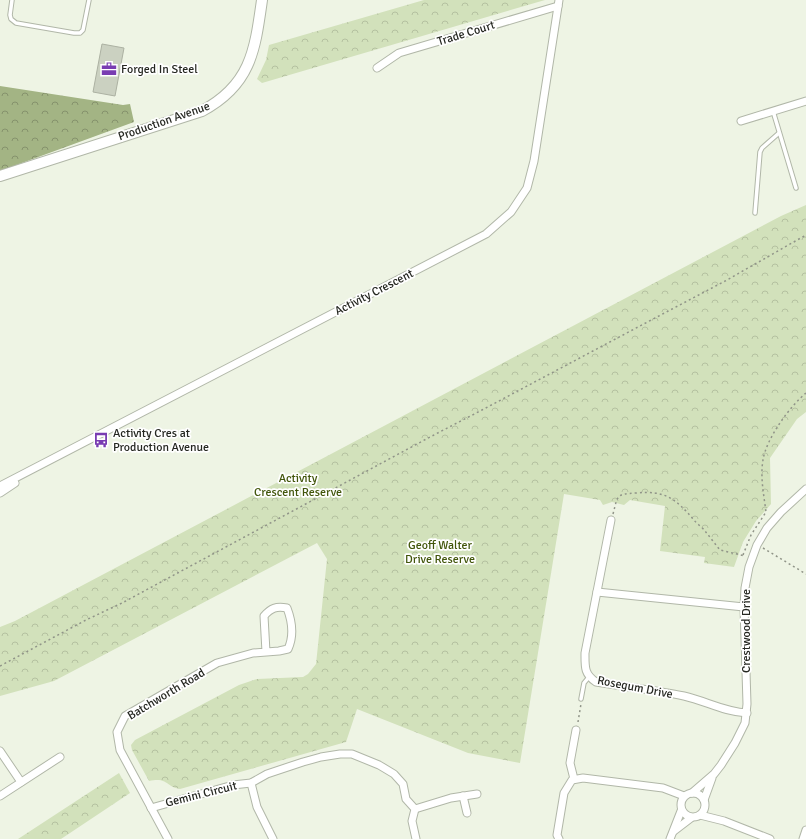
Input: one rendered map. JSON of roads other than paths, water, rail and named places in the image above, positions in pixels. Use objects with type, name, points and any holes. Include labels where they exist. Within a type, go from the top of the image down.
[{"type":"main road","name":"Production Avenue","points":[[0,176],[202,111],[213,105],[230,92],[244,74],[248,66],[258,32],[262,0]]},
{"type":"street","name":"Trade Court","points":[[377,68],[399,53],[559,3]]},
{"type":"street","name":"Activity Crescent","points":[[0,486],[486,234],[511,212],[527,188],[534,160],[559,3]]},
{"type":"street","points":[[741,121],[806,100]]},
{"type":"street","name":"Activity Crescent","points":[[0,493],[38,466]]},
{"type":"street","name":"Crestwood Drive","points":[[704,800],[706,791],[714,774],[735,743],[743,727],[747,713],[744,606],[746,576],[752,557],[767,528],[781,512],[798,498],[806,489]]},
{"type":"street","name":"Crestwood Drive","points":[[798,498],[806,495]]},
{"type":"street","name":"Rosegum Drive","points":[[612,520],[585,653],[585,667],[589,677],[596,682],[697,699],[731,712],[747,713]]},
{"type":"street","points":[[597,592],[744,606]]},
{"type":"street","name":"Batchworth Road","points":[[168,839],[120,750],[117,732],[125,716],[217,663],[252,653],[266,652],[279,651],[288,649],[291,640],[291,618],[287,608],[278,606],[270,609],[264,616],[266,652]]},
{"type":"street","points":[[574,779],[570,763],[576,730]]},
{"type":"street","points":[[0,751],[21,782]]},
{"type":"street","name":"Gemini Circuit","points":[[151,808],[233,785],[251,783],[267,774],[321,756],[352,754],[379,765],[394,774],[403,784],[406,799],[415,809]]},
{"type":"street","points":[[0,796],[60,757]]},
{"type":"street","name":"Crestwood Drive","points":[[692,793],[714,774]]},
{"type":"street","points":[[559,839],[557,835],[564,793],[574,779],[583,778],[663,788],[682,799]]},
{"type":"street","name":"Gemini Circuit","points":[[251,783],[257,807],[273,839]]},
{"type":"street","points":[[682,799],[692,793],[699,794],[704,800],[703,812]]},
{"type":"street","points":[[416,839],[412,821],[415,809],[452,798],[477,794]]},
{"type":"street","points":[[463,796],[467,813]]},
{"type":"street","points":[[670,839],[681,811],[682,799]]},
{"type":"street","points":[[681,811],[687,817],[691,818]]},
{"type":"street","points":[[674,831],[691,818],[703,812],[770,839]]},
{"type":"street","points":[[803,839],[806,830]]},
{"type":"lane","points":[[12,0],[10,19],[16,23],[74,33],[80,33],[83,30],[89,0]]},
{"type":"lane","points":[[773,111],[796,188]]},
{"type":"lane","points":[[755,213],[760,152],[762,148],[779,132]]},
{"type":"lane","points":[[582,699],[584,683],[589,677]]},
{"type":"place","name":"Forged In Steel","points":[[109,69]]},
{"type":"place","name":"Activity Cres at Production Avenue","points":[[101,440]]},
{"type":"park label","name":"Activity Crescent Reserve","points":[[298,485]]},
{"type":"park label","name":"Geoff Walter Drive Reserve","points":[[440,552]]}]
